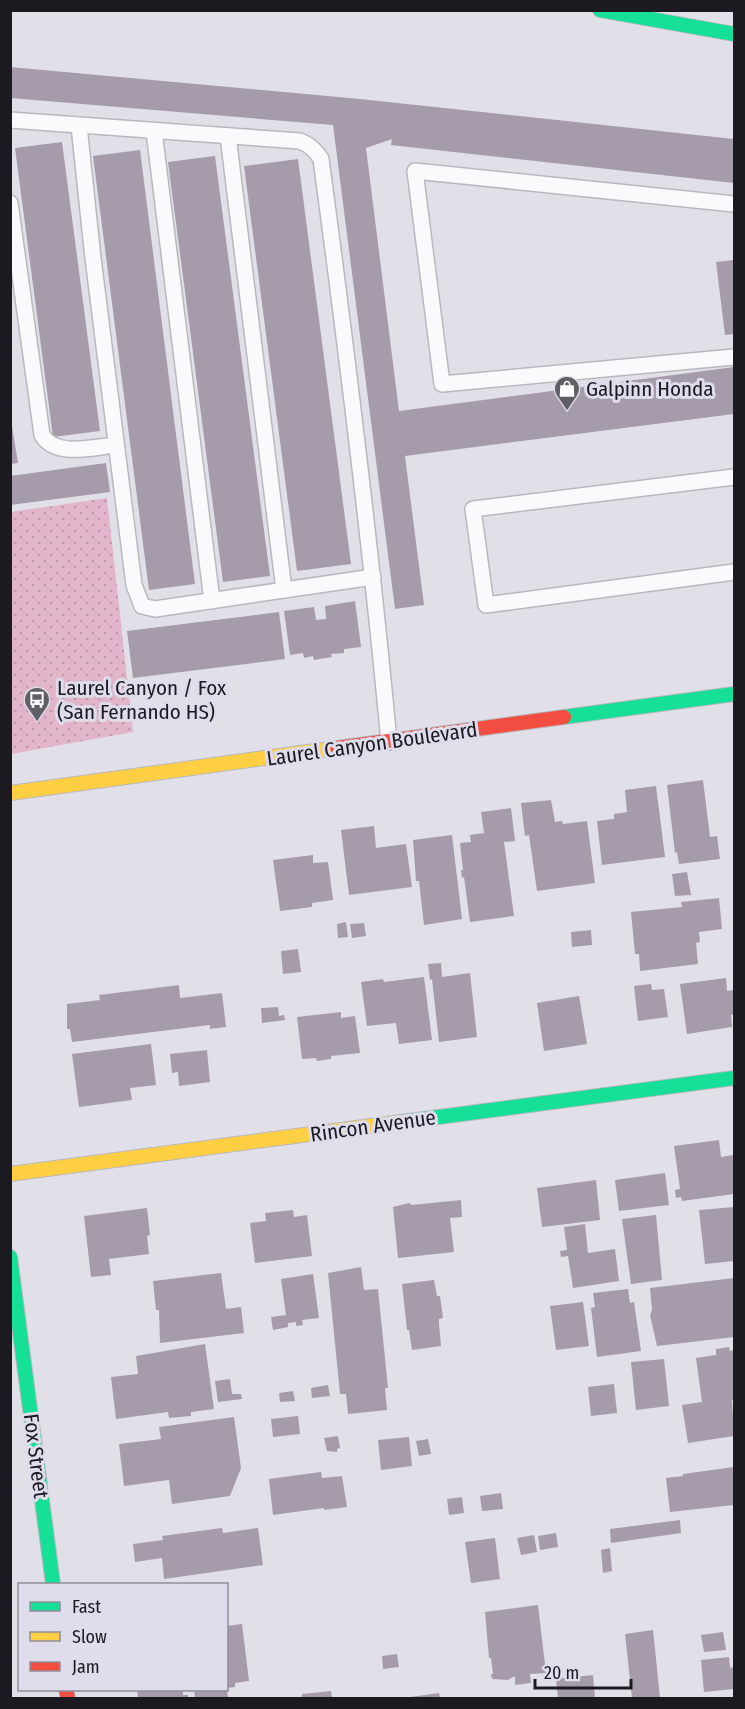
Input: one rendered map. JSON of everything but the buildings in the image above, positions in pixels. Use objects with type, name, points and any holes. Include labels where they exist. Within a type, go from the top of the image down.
[{"type":"main road","points":[[600,10],[735,34]]},
{"type":"main road","name":"Laurel Canyon Boulevard","points":[[10,794],[735,694]]},
{"type":"main road","name":"Rincon Avenue","points":[[10,1174],[735,1078]]},
{"type":"main road","name":"Fox Street","points":[[10,1257],[53,1583]]},
{"type":"lane","points":[[10,120],[300,141],[308,144],[321,159],[373,577],[389,742]]},
{"type":"lane","points":[[79,126],[93,258],[134,585],[142,606],[155,609],[373,577]]},
{"type":"lane","points":[[154,131],[212,601]]},
{"type":"lane","points":[[228,136],[284,590]]},
{"type":"lane","points":[[735,204],[415,171],[442,384],[735,357]]},
{"type":"lane","points":[[10,203],[42,435],[46,442],[54,447],[68,449],[116,445]]},
{"type":"lane","points":[[735,477],[473,508],[486,605],[735,572]]},
{"type":"shaded area","points":[[107,498],[133,732],[11,754],[11,512]]},
{"type":"traffic: fast","points":[[600,10],[734,34]]},
{"type":"traffic: fast","points":[[564,717],[734,694]]},
{"type":"traffic: fast","points":[[401,1122],[734,1078]]},
{"type":"traffic: fast","points":[[10,1257],[53,1583]]},
{"type":"traffic: slow","points":[[10,793],[337,748]]},
{"type":"traffic: slow","points":[[10,1174],[401,1122]]},
{"type":"traffic: jam","points":[[337,748],[564,717]]},
{"type":"traffic: jam","points":[[66,1691],[68,1698]]},
{"type":"place","name":"Galpinn Honda","points":[[567,412]]},
{"type":"place","name":"Laurel Canyon / Fox (San Fernando HS)","points":[[37,723]]}]
